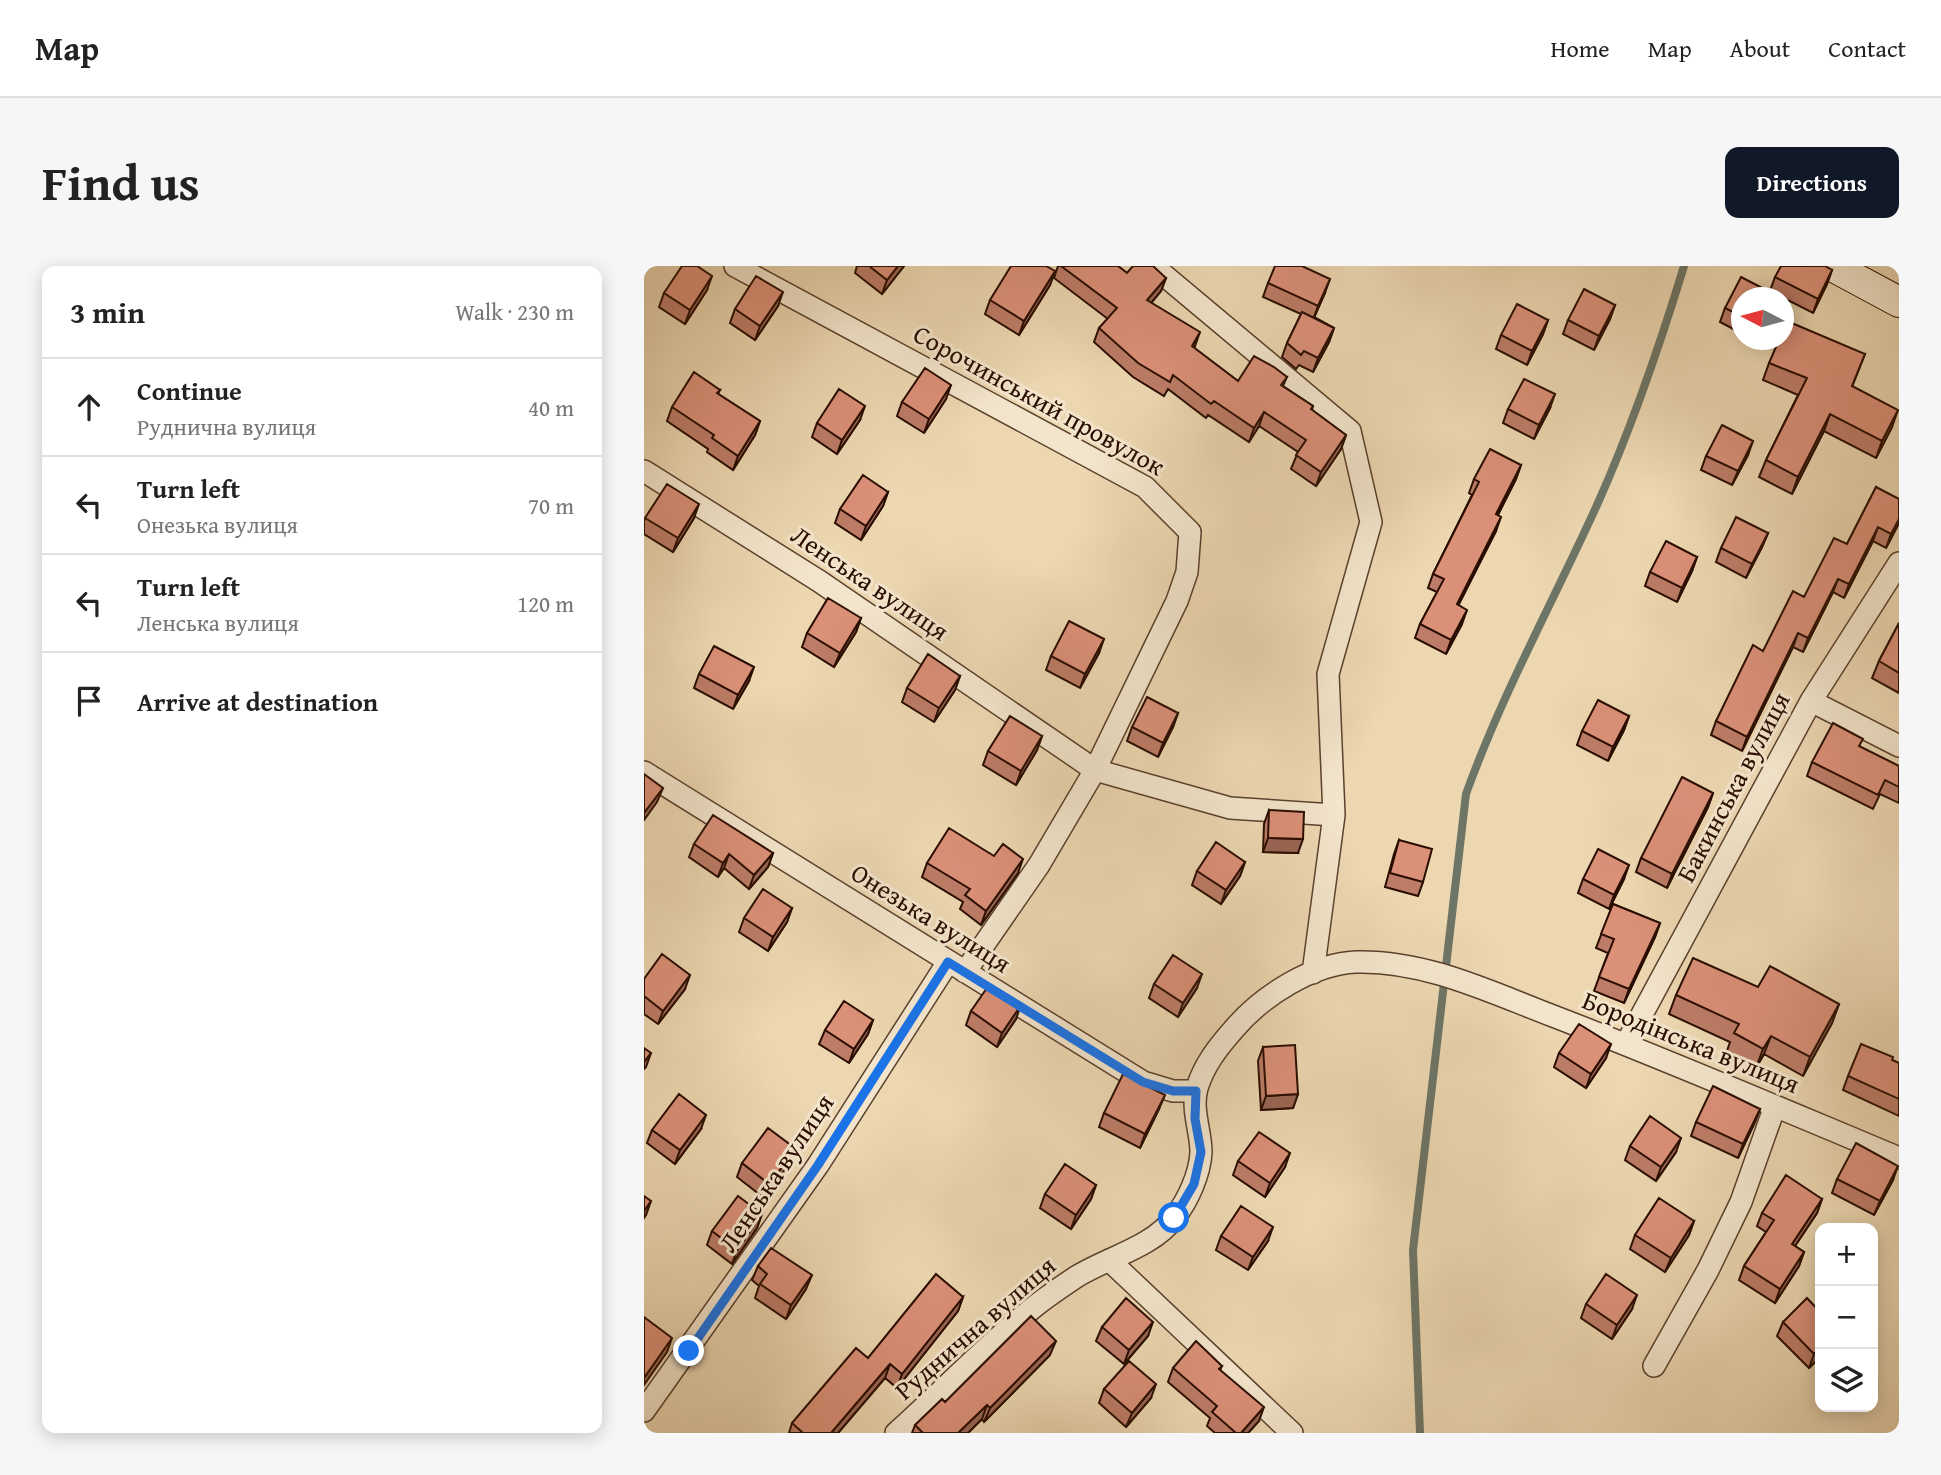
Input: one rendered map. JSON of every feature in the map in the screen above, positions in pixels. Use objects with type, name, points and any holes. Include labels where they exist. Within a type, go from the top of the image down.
[{"type":"street","name":"Сорочинський провулок","points":[[735,266],[1145,487],[1191,531],[1188,572],[1177,601],[1095,770]]},
{"type":"street","points":[[1153,266],[1350,431],[1371,522],[1328,674],[1334,815],[1313,972]]},
{"type":"street","points":[[1832,266],[1899,302]]},
{"type":"street","name":"Ленська вулиця","points":[[644,471],[819,581],[1095,770],[1230,808],[1334,815]]},
{"type":"street","name":"Бакинська вулиця","points":[[1626,1044],[1811,701],[1899,563]]},
{"type":"street","points":[[1811,701],[1899,746]]},
{"type":"street","name":"Ленська вулиця","points":[[644,1411],[689,1351],[956,967],[1039,864],[1095,770]]},
{"type":"street","name":"Онезька вулиця","points":[[644,772],[1143,1082],[1173,1091],[1196,1091]]},
{"type":"street","name":"Руднична вулиця","points":[[896,1433],[1038,1304],[1077,1276],[1152,1238],[1174,1218],[1194,1184],[1201,1152],[1195,1119],[1196,1091],[1208,1061],[1237,1025],[1273,994],[1313,972],[1352,962],[1414,967]]},
{"type":"street","name":"Бородінська вулиця","points":[[1414,967],[1461,981],[1626,1044],[1899,1158]]},
{"type":"street","points":[[1654,1366],[1708,1270],[1741,1202],[1774,1106]]},
{"type":"street","points":[[1109,1260],[1292,1433]]},
{"type":"street","points":[[667,1335],[689,1351]]},
{"type":"building","points":[[682,266],[697,266],[712,276],[690,310],[664,293]]},
{"type":"building","points":[[869,266],[898,266],[887,280]]},
{"type":"building","points":[[1011,266],[1046,266],[1055,271],[1024,321],[990,300]]},
{"type":"building","points":[[1061,266],[1118,266],[1127,273],[1133,266],[1153,266],[1166,278],[1147,300],[1200,332],[1192,346],[1238,381],[1254,356],[1274,367],[1287,377],[1281,385],[1313,406],[1311,409],[1346,435],[1321,472],[1296,455],[1306,440],[1264,412],[1254,428],[1214,401],[1211,404],[1173,375],[1170,382],[1138,363],[1099,328],[1117,308]]},
{"type":"building","points":[[1275,266],[1302,266],[1330,279],[1318,306],[1268,283]]},
{"type":"building","points":[[1781,266],[1825,266],[1832,270],[1818,299],[1775,277]]},
{"type":"building","points":[[756,276],[783,292],[760,326],[735,309]]},
{"type":"building","points":[[1741,277],[1760,287],[1736,287]]},
{"type":"building","points":[[1584,289],[1615,305],[1599,336],[1568,320]]},
{"type":"building","points":[[1731,296],[1731,311],[1725,308]]},
{"type":"building","points":[[1517,304],[1548,320],[1532,351],[1501,335]]},
{"type":"building","points":[[1302,312],[1334,328],[1318,358],[1304,351],[1301,355],[1287,343]]},
{"type":"building","points":[[1794,324],[1865,354],[1852,386],[1898,410],[1882,441],[1830,414],[1798,477],[1766,460],[1807,378],[1769,363],[1775,350],[1794,350]]},
{"type":"building","points":[[925,368],[951,385],[929,419],[902,402]]},
{"type":"building","points":[[694,372],[720,390],[717,393],[760,421],[738,456],[712,438],[714,435],[672,407]]},
{"type":"building","points":[[1524,379],[1555,394],[1539,425],[1508,409]]},
{"type":"building","points":[[839,389],[865,406],[842,440],[817,423]]},
{"type":"building","points":[[1722,425],[1753,441],[1738,471],[1706,456]]},
{"type":"building","points":[[1490,449],[1521,465],[1496,514],[1501,517],[1457,604],[1467,610],[1451,640],[1420,624],[1444,579],[1433,574],[1479,482],[1474,479]]},
{"type":"building","points":[[863,475],[888,492],[866,526],[840,509]]},
{"type":"building","points":[[667,484],[699,504],[678,538],[645,518]]},
{"type":"building","points":[[1876,487],[1899,499],[1899,519],[1891,534],[1878,527],[1849,584],[1838,579],[1808,638],[1798,633],[1747,737],[1716,721],[1753,645],[1763,651],[1793,591],[1804,597],[1834,538],[1847,544]]},
{"type":"building","points":[[1736,517],[1768,533],[1752,564],[1721,548]]},
{"type":"building","points":[[1666,541],[1697,557],[1682,588],[1650,572]]},
{"type":"building","points":[[828,598],[861,618],[840,653],[807,633]]},
{"type":"building","points":[[1069,621],[1104,639],[1085,674],[1051,656]]},
{"type":"building","points":[[1899,623],[1899,673],[1879,661]]},
{"type":"building","points":[[714,646],[754,667],[738,695],[699,674]]},
{"type":"building","points":[[928,654],[960,676],[939,708],[907,688]]},
{"type":"building","points":[[1147,697],[1178,713],[1163,743],[1132,727]]},
{"type":"building","points":[[1598,700],[1629,716],[1613,747],[1582,731]]},
{"type":"building","points":[[1010,716],[1042,736],[1021,771],[988,751]]},
{"type":"building","points":[[1833,723],[1863,739],[1859,746],[1899,766],[1899,787],[1885,780],[1878,795],[1812,762]]},
{"type":"building","points":[[644,774],[663,788],[644,813]]},
{"type":"building","points":[[1682,777],[1713,793],[1672,874],[1641,858]]},
{"type":"building","points":[[1269,810],[1304,812],[1303,839],[1268,838]]},
{"type":"building","points":[[713,815],[773,853],[754,875],[729,854],[723,863],[694,844]]},
{"type":"building","points":[[949,828],[994,856],[1003,844],[1023,859],[986,911],[965,895],[970,889],[927,863]]},
{"type":"building","points":[[1399,840],[1432,849],[1423,882],[1390,873]]},
{"type":"building","points":[[1216,842],[1245,862],[1226,890],[1197,871]]},
{"type":"building","points":[[1598,849],[1629,865],[1614,895],[1583,879]]},
{"type":"building","points":[[763,889],[792,908],[773,937],[744,918]]},
{"type":"building","points":[[1613,904],[1660,923],[1629,989],[1599,977],[1614,939],[1601,934]]},
{"type":"building","points":[[662,954],[690,975],[663,1011],[644,996],[644,979]]},
{"type":"building","points":[[1173,955],[1202,974],[1183,1003],[1154,984]]},
{"type":"building","points":[[1693,958],[1758,987],[1770,966],[1839,1004],[1810,1057],[1771,1036],[1763,1049],[1734,1033],[1739,1024],[1676,995]]},
{"type":"building","points":[[989,985],[1021,1005],[1002,1033],[971,1011]]},
{"type":"building","points":[[844,1001],[873,1020],[854,1049],[825,1030]]},
{"type":"building","points":[[1579,1024],[1611,1044],[1591,1074],[1559,1053]]},
{"type":"building","points":[[1861,1044],[1893,1057],[1892,1060],[1899,1063],[1899,1099],[1848,1076]]},
{"type":"building","points":[[1295,1045],[1298,1094],[1266,1096],[1263,1047]]},
{"type":"building","points":[[644,1048],[651,1053],[644,1062]]},
{"type":"building","points":[[1123,1074],[1165,1095],[1145,1134],[1104,1113]]},
{"type":"building","points":[[1713,1086],[1760,1109],[1743,1144],[1696,1122]]},
{"type":"building","points":[[679,1094],[706,1115],[680,1150],[652,1130]]},
{"type":"building","points":[[1650,1116],[1681,1138],[1661,1167],[1630,1146]]},
{"type":"building","points":[[768,1128],[796,1149],[769,1184],[742,1163]]},
{"type":"building","points":[[1259,1132],[1290,1153],[1270,1183],[1238,1161]]},
{"type":"building","points":[[1856,1143],[1898,1166],[1880,1201],[1837,1179]]},
{"type":"building","points":[[1065,1164],[1096,1185],[1076,1215],[1045,1194]]},
{"type":"building","points":[[1786,1175],[1822,1199],[1792,1244],[1804,1252],[1780,1289],[1744,1266],[1774,1220],[1762,1213]]},
{"type":"building","points":[[644,1196],[651,1201],[644,1211]]},
{"type":"building","points":[[738,1196],[762,1214],[737,1250],[712,1231]]},
{"type":"building","points":[[1659,1198],[1694,1221],[1671,1258],[1635,1235]]},
{"type":"building","points":[[1241,1206],[1273,1227],[1253,1257],[1221,1236]]},
{"type":"building","points":[[771,1248],[812,1275],[791,1305],[760,1284],[767,1274],[758,1266]]},
{"type":"building","points":[[936,1274],[963,1297],[902,1374],[890,1364],[831,1433],[803,1433],[792,1423],[856,1348],[868,1358]]},
{"type":"building","points":[[1606,1274],[1637,1295],[1617,1325],[1586,1304]]},
{"type":"building","points":[[1126,1298],[1153,1322],[1129,1350],[1102,1327]]},
{"type":"building","points":[[1807,1298],[1815,1307],[1814,1354],[1783,1322]]},
{"type":"building","points":[[1031,1316],[1056,1341],[990,1408],[987,1405],[958,1433],[923,1433],[915,1425],[942,1399],[945,1402]]},
{"type":"building","points":[[644,1317],[672,1338],[644,1378]]},
{"type":"building","points":[[1196,1341],[1222,1366],[1219,1369],[1264,1407],[1241,1433],[1236,1433],[1212,1412],[1217,1406],[1173,1368]]},
{"type":"building","points":[[1129,1361],[1156,1384],[1132,1413],[1104,1389]]},
{"type":"waterway","points":[[1420,1433],[1413,1250],[1466,794],[1512,684],[1610,476],[1644,387],[1684,266]]},
{"type":"route","points":[[689,1351],[818,1165],[948,962],[1143,1082],[1173,1091],[1196,1091],[1195,1119],[1201,1152],[1194,1184],[1174,1218]]}]
